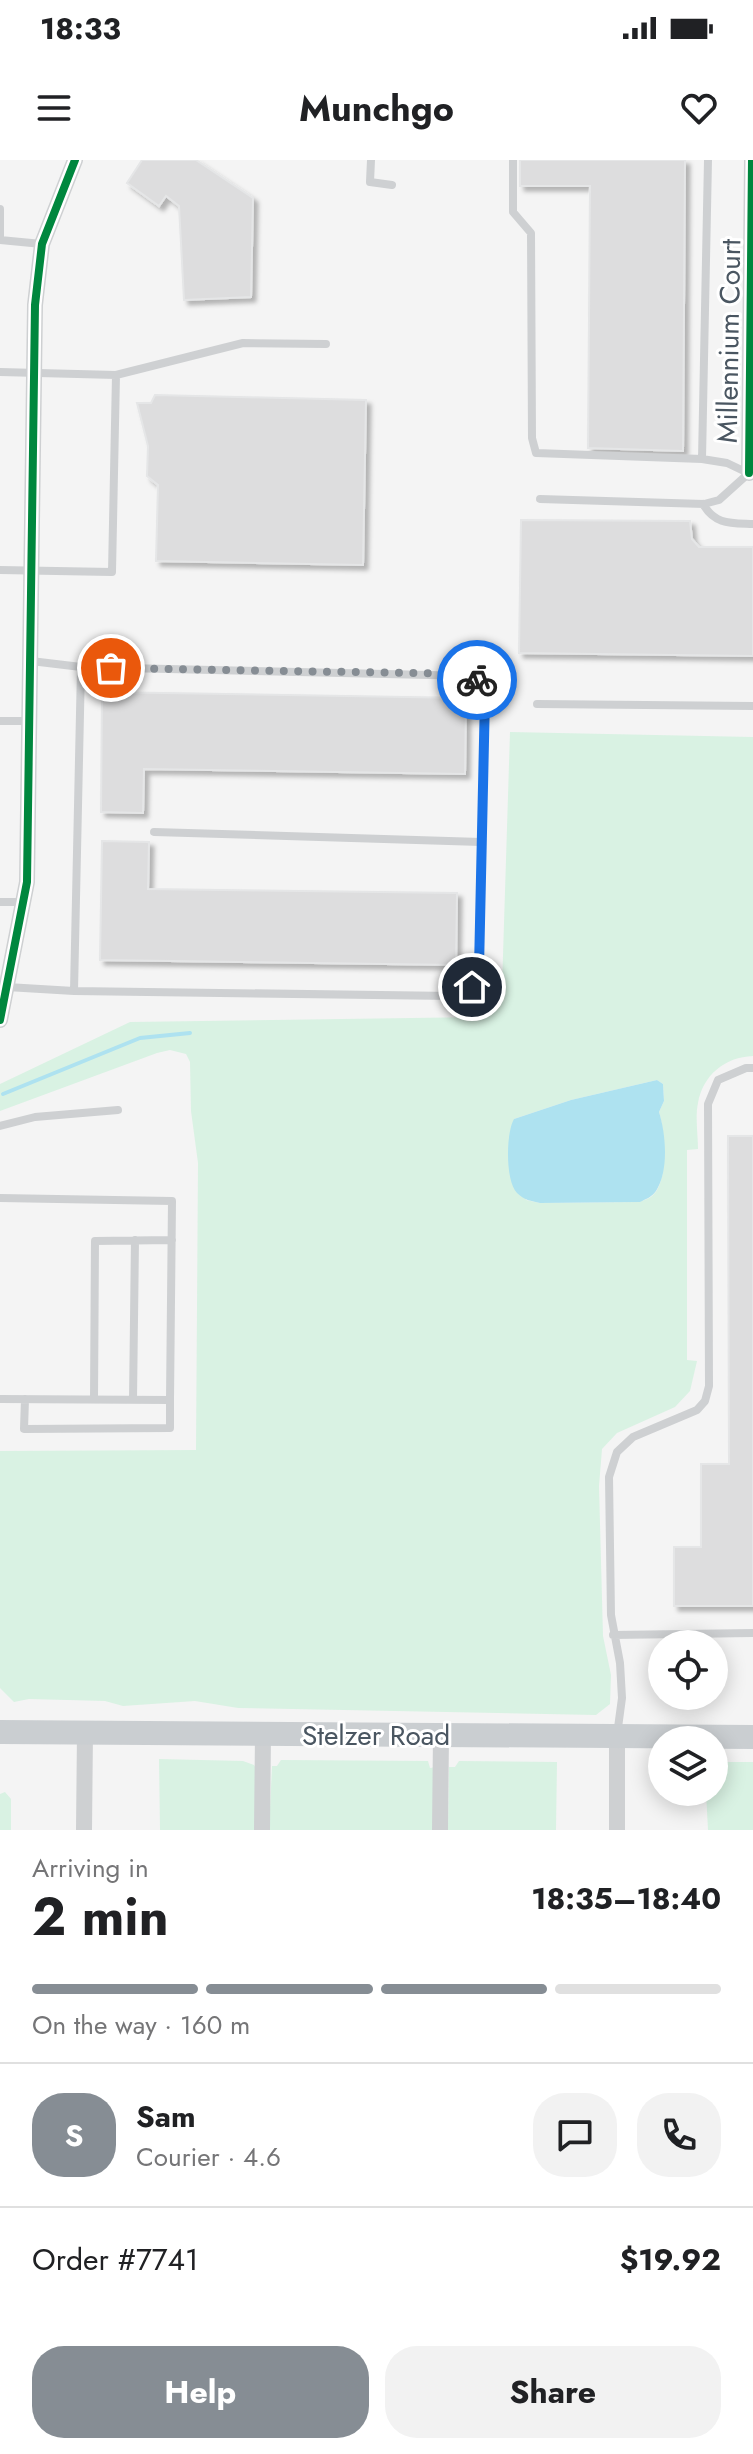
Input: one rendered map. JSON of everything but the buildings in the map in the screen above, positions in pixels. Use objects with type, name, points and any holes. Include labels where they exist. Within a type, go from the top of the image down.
[{"type":"main road","name":"Stelzer Road","points":[[0,1732],[753,1737]]},
{"type":"street","points":[[0,1020],[27,882],[35,305],[42,244],[75,160]]},
{"type":"street","name":"Millennium Court","points":[[752,160],[752,475]]},
{"type":"street","points":[[84,1830],[85,1732]]},
{"type":"street","points":[[262,1830],[263,1734]]},
{"type":"street","points":[[440,1830],[441,1735]]},
{"type":"street","points":[[617,1735],[617,1830]]},
{"type":"lane","points":[[371,160],[370,182],[392,185]]},
{"type":"lane","points":[[513,160],[513,212],[531,233],[532,438],[536,453],[702,459],[727,463],[752,475],[719,500],[703,504],[540,499]]},
{"type":"lane","points":[[702,459],[708,160]]},
{"type":"lane","points":[[0,209],[0,240],[42,244]]},
{"type":"lane","points":[[0,372],[116,375],[243,343],[326,344]]},
{"type":"lane","points":[[0,570],[112,572],[116,375]]},
{"type":"lane","points":[[703,504],[719,522],[753,524]]},
{"type":"lane","points":[[7,987],[74,991],[453,996],[463,993],[477,980],[479,968],[485,696],[483,687],[473,676],[81,667],[30,660]]},
{"type":"lane","points":[[74,991],[81,667]]},
{"type":"lane","points":[[537,704],[753,706]]},
{"type":"lane","points":[[0,721],[29,721]]},
{"type":"lane","points":[[154,832],[481,842]]},
{"type":"lane","points":[[0,902],[23,902]]},
{"type":"lane","points":[[617,1735],[622,1698],[620,1663],[613,1635],[609,1477],[617,1452],[633,1437],[697,1410],[705,1401],[709,1386],[708,1104],[718,1080],[753,1068]]},
{"type":"lane","points":[[0,1126],[35,1117],[118,1110]]},
{"type":"lane","points":[[0,1198],[172,1201],[170,1428],[24,1429],[25,1399]]},
{"type":"lane","points":[[133,1400],[135,1240]]},
{"type":"lane","points":[[94,1399],[95,1241],[172,1240]]},
{"type":"lane","points":[[0,1399],[170,1400]]},
{"type":"lane","points":[[613,1635],[753,1633]]},
{"type":"green space","points":[[510,732],[753,737],[753,1056],[733,1060],[710,1076],[698,1103],[698,1149],[687,1150],[687,1360],[697,1361],[690,1391],[675,1407],[617,1433],[602,1449],[599,1486],[603,1636],[611,1675],[610,1704],[596,1715],[238,1708],[195,1701],[123,1706],[105,1701],[29,1699],[14,1702],[0,1688],[0,1451],[196,1450],[198,1163],[191,1111],[190,1062],[186,1054],[170,1050],[157,1053],[0,1111],[0,1084],[130,1022],[481,1017],[496,1008],[502,987]],"holes":[[[657,1080],[663,1084],[664,1101],[659,1112],[664,1144],[663,1169],[652,1196],[639,1202],[540,1203],[526,1200],[514,1119],[571,1100]]]},
{"type":"green space","points":[[159,1759],[243,1761],[254,1765],[258,1772],[259,1830],[160,1830]]},
{"type":"green space","points":[[281,1760],[428,1761],[430,1768],[436,1767],[436,1830],[269,1830],[272,1766],[277,1766]]},
{"type":"green space","points":[[459,1761],[557,1762],[556,1830],[448,1830],[449,1767],[455,1767]]},
{"type":"green space","points":[[728,1762],[753,1762],[753,1830],[708,1830],[707,1806],[728,1806]]},
{"type":"green space","points":[[5,1792],[11,1799],[11,1830],[0,1830],[0,1794]]},
{"type":"water","points":[[657,1080],[663,1084],[664,1101],[659,1112],[665,1152],[663,1173],[653,1195],[640,1202],[540,1203],[517,1193],[510,1178],[508,1156],[514,1119],[571,1100]]},
{"type":"waterway","points":[[3,1094],[140,1038],[190,1033]]},
{"type":"cycle path","points":[[0,1020],[27,882],[35,305],[42,244],[75,160]]},
{"type":"cycle path","points":[[749,473],[752,160]]},
{"type":"way so far","points":[[111,668],[468,674],[477,680]]},
{"type":"route","points":[[472,987],[479,968],[485,696],[477,680]]}]
